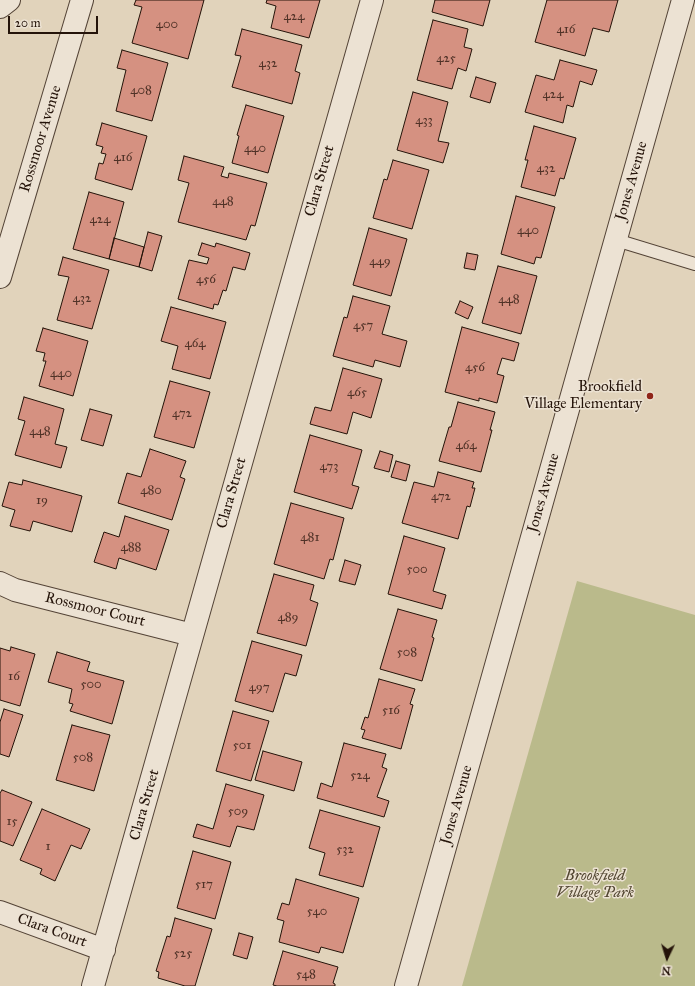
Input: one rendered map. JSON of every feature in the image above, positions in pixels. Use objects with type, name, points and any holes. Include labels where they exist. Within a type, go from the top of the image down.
[{"type":"street","points":[[0,7],[9,0]]},
{"type":"street","name":"Rossmoor Avenue","points":[[0,277],[82,0]]},
{"type":"street","name":"Clara Street","points":[[93,986],[372,0]]},
{"type":"street","name":"Jones Avenue","points":[[406,986],[683,0]]},
{"type":"street","name":"Rossmoor Court","points":[[0,582],[15,590],[192,635]]},
{"type":"street","name":"Clara Court","points":[[0,912],[104,950]]},
{"type":"lane","points":[[616,240],[695,264]]},
{"type":"green space","name":"Brookfield Village Park","points":[[577,581],[695,615],[695,986],[462,986]]},
{"type":"building","points":[[136,0],[204,0],[188,59],[132,43],[142,7],[134,5]]},
{"type":"building","points":[[267,0],[320,0],[309,38],[271,28],[276,6],[266,3]]},
{"type":"building","points":[[435,0],[490,0],[483,26],[432,12]]},
{"type":"building","points":[[547,0],[618,0],[609,32],[593,28],[585,56],[535,42]]},
{"type":"building","points":[[433,20],[468,29],[464,47],[472,49],[466,71],[458,68],[452,89],[417,80]]},
{"type":"building","points":[[242,29],[302,45],[295,71],[300,73],[292,104],[232,87],[241,56],[235,55]]},
{"type":"building","points":[[122,50],[168,63],[152,121],[116,111],[126,70],[117,68]]},
{"type":"building","points":[[560,60],[597,70],[592,85],[580,81],[573,107],[567,105],[563,123],[525,112],[536,75],[554,80]]},
{"type":"building","points":[[476,77],[496,83],[490,103],[470,97]]},
{"type":"building","points":[[413,92],[448,102],[438,141],[449,143],[443,163],[397,150]]},
{"type":"building","points":[[246,105],[284,116],[268,173],[232,163],[239,136],[237,135]]},
{"type":"building","points":[[102,123],[147,136],[132,190],[95,179],[99,163],[103,164],[106,154],[101,153],[103,147],[96,145]]},
{"type":"building","points":[[534,126],[576,138],[564,179],[560,178],[555,196],[521,187],[528,160],[525,160]]},
{"type":"building","points":[[184,156],[224,167],[221,176],[228,178],[229,173],[267,183],[255,226],[251,225],[246,240],[178,222],[189,183],[178,180]]},
{"type":"building","points":[[393,160],[429,170],[412,229],[373,218],[384,179],[387,180]]},
{"type":"building","points":[[89,192],[124,202],[109,259],[73,249]]},
{"type":"building","points":[[516,196],[555,207],[541,258],[536,257],[534,264],[501,254]]},
{"type":"building","points":[[369,228],[407,239],[391,296],[353,285]]},
{"type":"building","points":[[148,232],[162,236],[152,271],[139,267]]},
{"type":"building","points":[[114,238],[144,247],[139,267],[109,259]]},
{"type":"building","points":[[202,243],[215,247],[216,243],[250,253],[245,270],[233,267],[226,291],[223,290],[218,305],[214,304],[213,309],[178,299],[189,260],[207,264],[209,258],[198,255]]},
{"type":"building","points":[[467,253],[478,255],[475,270],[464,268]]},
{"type":"building","points":[[63,257],[109,270],[92,329],[57,320],[69,277],[58,275]]},
{"type":"building","points":[[498,266],[537,276],[521,334],[482,323]]},
{"type":"building","points":[[353,296],[390,306],[382,334],[407,341],[400,367],[375,360],[373,367],[333,356],[344,317],[347,318]]},
{"type":"building","points":[[460,301],[473,307],[468,319],[455,313]]},
{"type":"building","points":[[171,307],[226,322],[210,379],[172,369],[178,346],[161,341]]},
{"type":"building","points":[[462,327],[519,343],[514,361],[502,358],[497,374],[504,376],[497,403],[479,398],[479,401],[445,392]]},
{"type":"building","points":[[43,328],[88,341],[73,396],[39,386],[46,361],[43,361],[45,353],[36,351]]},
{"type":"building","points":[[343,368],[382,379],[371,418],[353,412],[347,434],[310,424],[315,407],[331,411]]},
{"type":"building","points":[[170,381],[210,392],[194,448],[154,437]]},
{"type":"building","points":[[24,397],[64,409],[55,444],[67,447],[61,468],[15,455],[25,421],[18,419]]},
{"type":"building","points":[[458,402],[495,412],[481,472],[439,461]]},
{"type":"building","points":[[90,409],[112,415],[103,446],[81,440]]},
{"type":"building","points":[[310,435],[362,450],[352,485],[359,487],[352,509],[294,492]]},
{"type":"building","points":[[150,449],[186,461],[180,477],[185,479],[172,520],[118,503],[127,473],[141,477]]},
{"type":"building","points":[[380,451],[393,455],[389,472],[374,468]]},
{"type":"building","points":[[396,461],[410,465],[406,481],[391,477]]},
{"type":"building","points":[[438,472],[474,482],[472,488],[475,488],[470,507],[467,506],[458,539],[402,523],[414,482],[434,487]]},
{"type":"building","points":[[23,480],[82,496],[72,532],[33,521],[30,531],[10,526],[15,510],[2,506],[9,482],[22,485]]},
{"type":"building","points":[[291,503],[344,518],[333,560],[330,559],[324,579],[274,564]]},
{"type":"building","points":[[125,516],[169,530],[156,570],[119,558],[116,569],[94,562],[104,532],[119,537]]},
{"type":"building","points":[[404,536],[445,548],[433,591],[446,595],[442,609],[388,594]]},
{"type":"building","points":[[345,560],[361,565],[355,585],[339,581]]},
{"type":"building","points":[[274,574],[314,585],[310,600],[318,603],[306,646],[257,633]]},
{"type":"building","points":[[398,609],[437,620],[432,637],[434,638],[422,681],[380,669]]},
{"type":"building","points":[[252,641],[302,655],[296,676],[285,673],[273,712],[235,701]]},
{"type":"building","points":[[11,647],[35,654],[20,706],[0,700],[0,648],[10,651]]},
{"type":"building","points":[[57,652],[90,662],[87,671],[124,681],[112,724],[70,711],[73,704],[69,703],[72,689],[48,682]]},
{"type":"building","points":[[379,679],[415,689],[410,704],[413,705],[401,749],[362,738],[365,730],[361,729],[365,717],[368,718]]},
{"type":"building","points":[[4,709],[23,715],[9,757],[0,754],[0,722]]},
{"type":"building","points":[[233,711],[269,721],[251,781],[216,771]]},
{"type":"building","points":[[72,725],[110,735],[94,791],[56,780]]},
{"type":"building","points":[[344,743],[386,754],[382,767],[387,769],[377,797],[389,801],[384,817],[317,798],[321,783],[332,787]]},
{"type":"building","points":[[263,751],[302,762],[294,791],[255,780]]},
{"type":"building","points":[[226,784],[264,795],[254,830],[237,826],[230,847],[193,837],[197,824],[213,829]]},
{"type":"building","points":[[2,790],[32,802],[13,846],[0,841],[0,793]]},
{"type":"building","points":[[42,809],[90,829],[81,849],[71,845],[55,881],[40,874],[42,869],[20,860]]},
{"type":"building","points":[[320,810],[380,827],[363,887],[319,875],[325,853],[309,848]]},
{"type":"building","points":[[193,851],[231,862],[215,919],[177,908]]},
{"type":"building","points":[[296,879],[359,898],[343,953],[321,947],[319,953],[279,942],[284,921],[277,919],[282,903],[289,905]]},
{"type":"building","points":[[175,918],[212,929],[195,986],[185,986],[158,978],[159,972],[156,971],[167,936],[170,937]]},
{"type":"building","points":[[239,933],[253,937],[247,959],[233,955]]},
{"type":"building","points":[[283,951],[338,967],[333,983],[335,986],[273,985]]},
{"type":"place","name":"Brookfield Village Elementary","points":[[650,396]]}]
